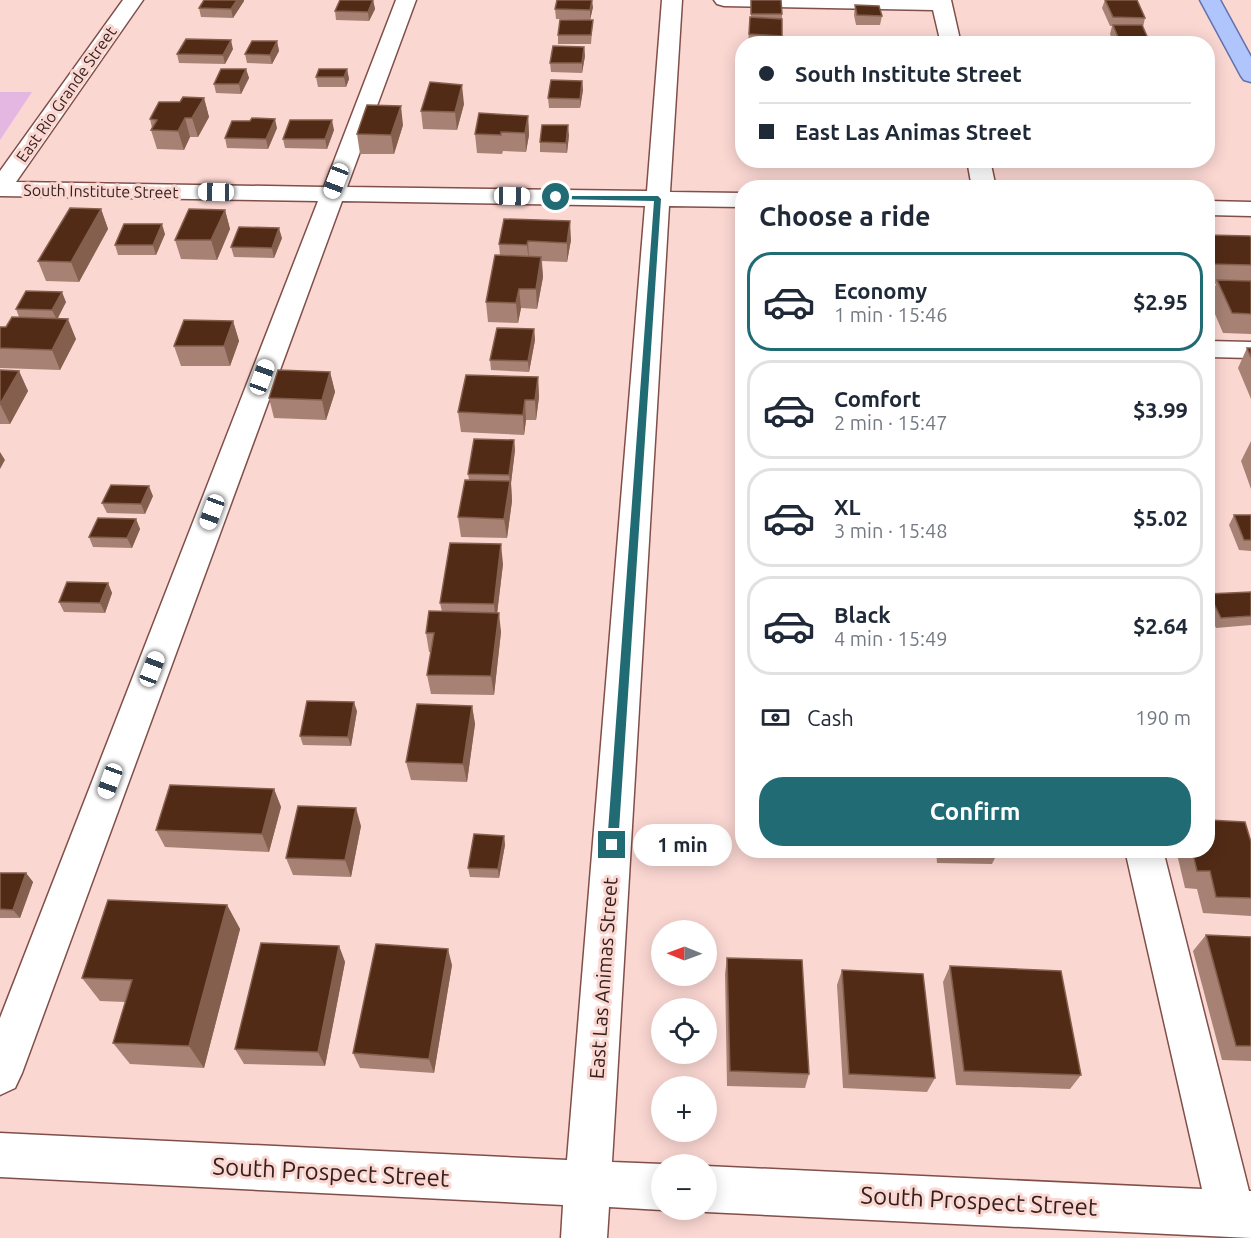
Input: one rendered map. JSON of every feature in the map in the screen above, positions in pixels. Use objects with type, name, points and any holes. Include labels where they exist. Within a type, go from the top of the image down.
[{"type":"main road","points":[[1210,0],[1251,76]]},
{"type":"street","name":"East Rio Grande Street","points":[[0,189],[133,0]]},
{"type":"street","points":[[0,1073],[406,0]]},
{"type":"street","name":"East Las Animas Street","points":[[584,1238],[672,0]]},
{"type":"street","points":[[724,0],[942,2],[949,36]]},
{"type":"street","name":"South Institute Street","points":[[0,189],[735,200]]},
{"type":"street","points":[[1215,208],[1251,209]]},
{"type":"street","points":[[1215,349],[1251,350]]},
{"type":"street","points":[[1146,858],[1240,1221]]},
{"type":"street","name":"South Prospect Street","points":[[0,1155],[651,1187]]},
{"type":"street","name":"South Prospect Street","points":[[717,1190],[1240,1221]]},
{"type":"shaded area","points":[[0,92],[32,92],[0,140]]},
{"type":"building","points":[[204,0],[237,0],[231,9],[199,8]]},
{"type":"building","points":[[340,0],[373,0],[368,12],[335,11]]},
{"type":"building","points":[[557,0],[592,0],[590,10],[555,9]]},
{"type":"building","points":[[751,0],[781,0],[782,14],[751,14]]},
{"type":"building","points":[[1105,0],[1137,0],[1145,18],[1113,17]]},
{"type":"building","points":[[855,5],[879,6],[882,16],[857,15]]},
{"type":"building","points":[[750,17],[782,19],[782,36],[749,34]]},
{"type":"building","points":[[560,20],[593,20],[591,35],[558,35]]},
{"type":"building","points":[[1113,25],[1142,25],[1147,36],[1118,36]]},
{"type":"building","points":[[186,39],[231,40],[223,55],[177,54]]},
{"type":"building","points":[[252,41],[277,41],[270,55],[245,54]]},
{"type":"building","points":[[553,46],[584,47],[582,63],[550,63]]},
{"type":"building","points":[[221,69],[246,69],[239,84],[214,84]]},
{"type":"building","points":[[319,69],[347,69],[344,77],[316,77]]},
{"type":"building","points":[[551,80],[582,81],[580,99],[548,98]]},
{"type":"building","points":[[430,82],[462,85],[455,112],[421,111]]},
{"type":"building","points":[[183,97],[204,98],[192,118],[185,118],[178,131],[151,130],[157,120],[150,119],[159,102],[180,102]]},
{"type":"building","points":[[367,105],[401,106],[391,135],[357,134]]},
{"type":"building","points":[[479,113],[528,116],[525,133],[475,134]]},
{"type":"building","points":[[252,118],[275,119],[266,139],[225,138],[232,121],[250,121]]},
{"type":"building","points":[[290,120],[332,120],[325,139],[283,139]]},
{"type":"building","points":[[542,125],[568,125],[566,143],[540,142]]},
{"type":"building","points":[[70,208],[101,209],[71,262],[38,261]]},
{"type":"building","points":[[189,209],[225,210],[211,240],[175,240]]},
{"type":"building","points":[[504,219],[570,221],[567,243],[528,241],[527,245],[499,244]]},
{"type":"building","points":[[124,224],[162,224],[153,245],[115,245]]},
{"type":"building","points":[[239,227],[279,228],[272,248],[231,247]]},
{"type":"building","points":[[1215,235],[1250,236],[1251,265],[1215,264]]},
{"type":"building","points":[[495,255],[541,257],[536,289],[519,289],[516,303],[486,302]]},
{"type":"building","points":[[1217,280],[1251,281],[1251,314],[1232,313]]},
{"type":"building","points":[[26,291],[62,292],[52,310],[16,309]]},
{"type":"building","points":[[12,317],[68,319],[52,350],[0,348],[0,327],[6,327]]},
{"type":"building","points":[[184,320],[233,321],[224,346],[174,346]]},
{"type":"building","points":[[497,328],[534,329],[528,361],[490,360]]},
{"type":"building","points":[[0,370],[19,371],[0,404]]},
{"type":"building","points":[[278,370],[330,372],[322,400],[269,398]]},
{"type":"building","points":[[466,375],[538,377],[535,400],[525,400],[523,415],[458,412]]},
{"type":"building","points":[[474,439],[514,440],[509,475],[468,474]]},
{"type":"building","points":[[465,480],[510,481],[504,519],[458,517]]},
{"type":"building","points":[[111,485],[149,486],[141,504],[102,503]]},
{"type":"building","points":[[1234,515],[1251,515],[1251,540],[1244,540]]},
{"type":"building","points":[[98,518],[136,519],[127,538],[89,537]]},
{"type":"building","points":[[450,543],[501,544],[494,604],[440,603]]},
{"type":"building","points":[[67,582],[108,583],[100,603],[59,602]]},
{"type":"building","points":[[1251,592],[1251,616],[1221,618],[1215,606],[1215,594]]},
{"type":"building","points":[[429,611],[499,613],[491,676],[427,675],[434,633],[426,633]]},
{"type":"building","points":[[307,701],[354,702],[348,737],[300,736]]},
{"type":"building","points":[[417,704],[472,706],[463,764],[406,762]]},
{"type":"building","points":[[170,785],[274,789],[262,834],[156,830]]},
{"type":"building","points":[[298,806],[356,808],[345,860],[286,858]]},
{"type":"building","points":[[1215,820],[1245,822],[1251,842],[1251,898],[1216,897],[1210,871],[1197,871],[1194,858],[1215,858]]},
{"type":"building","points":[[474,834],[504,836],[498,869],[468,868]]},
{"type":"building","points":[[0,873],[26,873],[13,910],[0,909]]},
{"type":"building","points":[[108,900],[227,905],[189,1046],[113,1043],[132,980],[82,978]]},
{"type":"building","points":[[1206,935],[1251,937],[1251,1046],[1236,1046]]},
{"type":"building","points":[[261,943],[339,946],[318,1052],[235,1049]]},
{"type":"building","points":[[376,944],[448,949],[429,1059],[353,1053]]},
{"type":"building","points":[[727,958],[802,960],[809,1074],[730,1071]]},
{"type":"building","points":[[950,966],[1061,971],[1081,1075],[964,1071]]},
{"type":"building","points":[[842,970],[923,974],[935,1078],[849,1074]]},
{"type":"route","points":[[556,197],[658,199],[612,845]]}]
